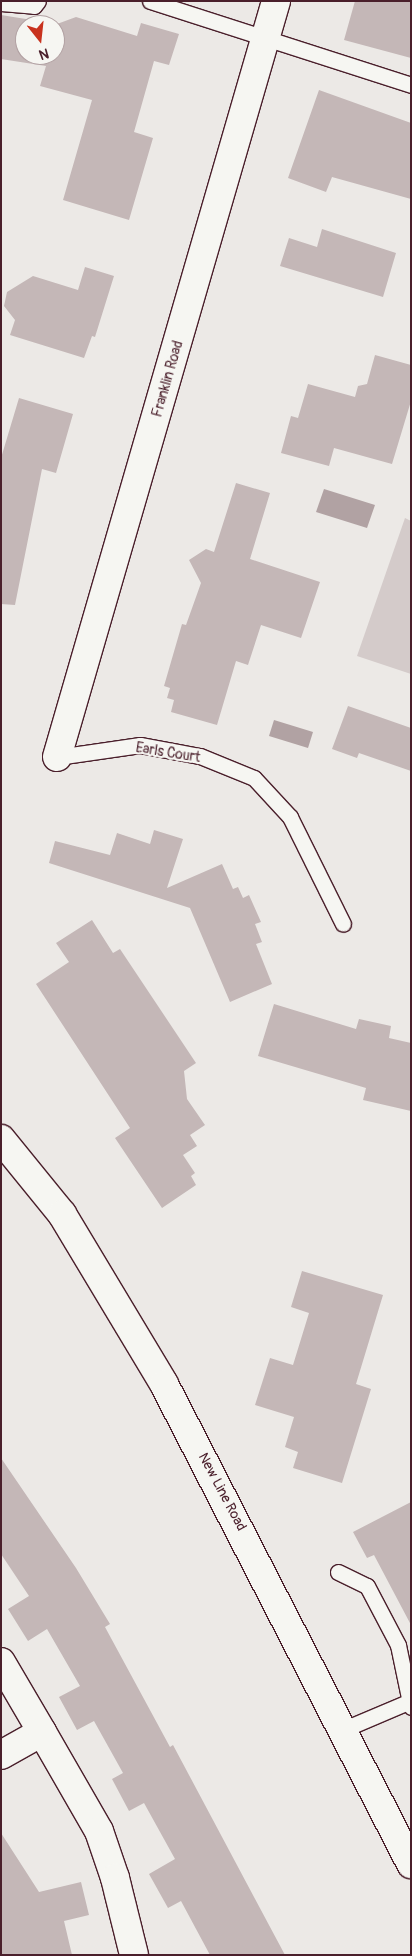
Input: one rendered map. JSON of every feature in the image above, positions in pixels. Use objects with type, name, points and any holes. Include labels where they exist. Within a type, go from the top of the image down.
[{"type":"street","name":"Franklin Road","points":[[57,757],[276,1]]},
{"type":"street","name":"New Line Road","points":[[1,1139],[62,1214],[164,1384],[411,1864]]},
{"type":"street","points":[[1,1662],[99,1831],[115,1878],[134,1955]]},
{"type":"street","points":[[1,1755],[42,1732]]},
{"type":"lane","points":[[1,3],[34,6],[38,1]]},
{"type":"lane","points":[[150,1],[411,85]]},
{"type":"lane","name":"Earls Court","points":[[57,757],[140,745],[200,756],[254,778],[290,817],[343,924]]},
{"type":"lane","points":[[338,1572],[367,1586],[398,1645],[409,1705],[342,1730]]},
{"type":"shaded area","points":[[324,489],[375,505],[367,528],[316,512]]},
{"type":"shaded area","points":[[405,518],[411,521],[411,674],[357,656]]},
{"type":"shaded area","points":[[274,720],[313,732],[308,748],[269,736]]},
{"type":"building","points":[[355,1],[411,1],[411,58],[344,40]]},
{"type":"building","points":[[1,15],[15,17],[15,61],[1,59]]},
{"type":"building","points":[[76,17],[137,36],[141,23],[179,34],[169,65],[154,61],[134,132],[153,138],[129,220],[63,200],[92,100],[40,86],[46,66],[40,65],[65,65],[65,21]]},
{"type":"building","points":[[319,90],[411,123],[411,199],[332,177],[326,192],[288,178]]},
{"type":"building","points":[[322,229],[396,253],[383,297],[280,266],[289,238],[317,247]]},
{"type":"building","points":[[85,267],[114,276],[95,337],[92,336],[84,358],[10,335],[15,320],[4,306],[7,292],[33,276],[78,290]]},
{"type":"building","points":[[375,355],[411,365],[411,401],[392,464],[334,448],[329,466],[281,453],[291,416],[298,418],[308,384],[355,397],[358,386],[367,384]]},
{"type":"building","points":[[19,398],[73,414],[56,473],[42,469],[15,605],[1,604],[1,458]]},
{"type":"building","points":[[236,483],[270,493],[250,559],[320,582],[301,638],[261,625],[248,665],[236,661],[217,725],[171,712],[174,700],[167,698],[170,688],[164,686],[182,624],[186,625],[201,583],[189,560],[206,549],[214,552]]},
{"type":"building","points":[[348,706],[411,728],[411,771],[359,753],[357,758],[332,749]]},
{"type":"building","points":[[154,830],[183,839],[167,888],[222,864],[233,889],[238,887],[243,898],[249,895],[261,922],[255,924],[262,942],[256,944],[272,984],[230,1002],[190,908],[49,863],[55,841],[110,855],[117,833],[150,844]]},
{"type":"building","points":[[92,920],[113,953],[120,949],[196,1063],[184,1071],[187,1099],[205,1125],[190,1135],[197,1146],[183,1155],[195,1173],[191,1176],[196,1185],[162,1208],[115,1138],[130,1128],[36,984],[69,962],[56,943]]},
{"type":"building","points":[[274,1004],[356,1029],[359,1019],[391,1026],[389,1038],[411,1043],[411,1111],[363,1100],[366,1088],[258,1056]]},
{"type":"building","points":[[302,1271],[383,1295],[356,1384],[371,1389],[342,1483],[293,1468],[298,1452],[285,1447],[294,1417],[255,1405],[270,1358],[293,1365],[309,1313],[291,1307]]},
{"type":"building","points":[[1,1458],[76,1568],[110,1624],[105,1627],[170,1747],[173,1745],[285,1955],[210,1955],[181,1901],[168,1908],[149,1874],[175,1859],[144,1803],[129,1811],[112,1779],[123,1773],[94,1721],[77,1730],[59,1697],[80,1686],[47,1629],[28,1641],[8,1609],[29,1596],[1,1554]]},
{"type":"building","points":[[411,1502],[411,1625],[374,1555],[367,1558],[353,1532]]},
{"type":"building","points":[[1,1833],[39,1892],[81,1882],[89,1915],[64,1921],[72,1955],[1,1955]]}]
